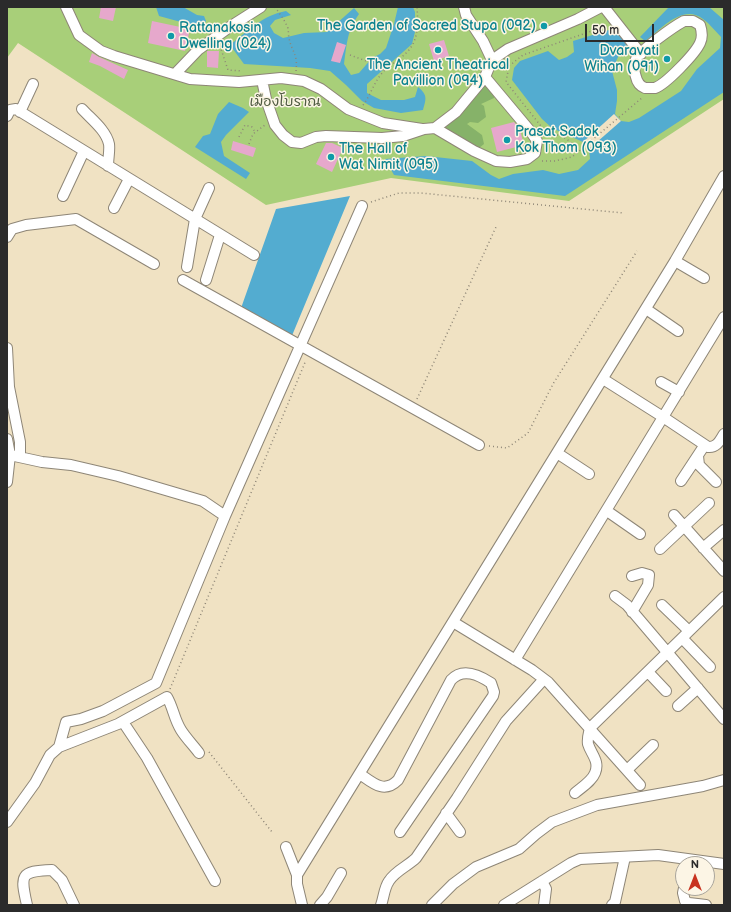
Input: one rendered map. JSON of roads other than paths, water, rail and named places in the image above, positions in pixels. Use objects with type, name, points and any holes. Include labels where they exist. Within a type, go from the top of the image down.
[{"type":"street","points":[[66,7],[79,35],[101,52],[190,79],[239,82],[281,78],[304,81],[321,89],[348,109],[383,122],[424,129]]},
{"type":"street","points":[[175,74],[198,50],[231,26],[261,7]]},
{"type":"street","points":[[464,7],[466,15],[483,41],[492,60]]},
{"type":"street","points":[[262,80],[266,99],[274,121],[283,135],[292,142],[301,143],[316,137],[326,136],[382,138],[403,136],[424,129],[435,128],[456,112],[485,77],[492,60],[508,49],[603,7],[641,54]]},
{"type":"street","points":[[684,21],[694,21],[700,25],[702,33],[701,42],[696,51],[680,68],[664,82],[654,88],[645,88],[637,82],[634,72],[636,60],[641,54],[674,27],[684,21]]},
{"type":"street","points":[[435,128],[474,151],[496,161],[510,162],[526,159],[535,153],[537,141],[485,77]]},
{"type":"street","points":[[20,112],[33,84]]},
{"type":"street","points":[[7,116],[12,109],[20,112],[254,255]]},
{"type":"street","points":[[82,109],[104,132],[107,138],[109,144],[108,166]]},
{"type":"street","points":[[63,196],[84,151]]},
{"type":"street","points":[[302,905],[296,884],[297,875],[676,261],[724,176]]},
{"type":"street","points":[[114,208],[129,179]]},
{"type":"street","points":[[187,267],[195,219],[209,188]]},
{"type":"street","points":[[59,747],[66,722],[82,719],[103,711],[156,683],[226,516],[362,206]]},
{"type":"street","points":[[7,237],[12,229],[26,225],[76,219],[154,264]]},
{"type":"street","points":[[206,280],[220,235]]},
{"type":"street","points":[[676,261],[704,278]]},
{"type":"street","points":[[183,280],[479,445]]},
{"type":"street","points":[[646,309],[678,331]]},
{"type":"street","points":[[515,660],[724,317]]},
{"type":"street","points":[[7,348],[9,387],[20,442],[7,482]]},
{"type":"street","points":[[603,379],[663,417],[704,446],[714,447],[722,440]]},
{"type":"street","points":[[661,382],[679,392]]},
{"type":"street","points":[[7,439],[15,456]]},
{"type":"street","points":[[704,446],[681,481],[698,456],[699,465],[716,482]]},
{"type":"street","points":[[557,453],[589,474]]},
{"type":"street","points":[[15,456],[42,462],[70,465],[133,481],[203,501],[226,516]]},
{"type":"street","points":[[660,549],[709,503]]},
{"type":"street","points":[[607,511],[640,534]]},
{"type":"street","points":[[674,515],[724,571]]},
{"type":"street","points":[[703,548],[724,530]]},
{"type":"street","points":[[632,576],[642,573],[649,575],[648,585],[632,612]]},
{"type":"street","points":[[615,596],[627,605],[724,719]]},
{"type":"street","points":[[575,793],[591,780],[595,773],[597,764],[589,746],[588,739],[590,728],[724,597]]},
{"type":"street","points":[[662,605],[710,667]]},
{"type":"street","points":[[453,622],[544,679],[590,728],[640,785]]},
{"type":"street","points":[[360,774],[374,784],[388,787],[393,785],[398,780],[455,676],[463,672],[475,674],[491,683],[494,692],[492,696],[400,832]]},
{"type":"street","points":[[648,672],[666,691]]},
{"type":"street","points":[[381,905],[388,882],[395,874],[409,865],[416,858],[506,721],[544,679]]},
{"type":"street","points":[[678,706],[698,688]]},
{"type":"street","points":[[7,822],[36,783],[50,755],[59,747],[123,722],[167,697],[180,729],[196,749]]},
{"type":"street","points":[[123,722],[147,758],[215,881]]},
{"type":"street","points":[[627,770],[653,745]]},
{"type":"street","points":[[432,905],[452,884],[476,867],[519,849],[552,822],[597,805],[703,786],[724,780]]},
{"type":"street","points":[[446,813],[460,832]]},
{"type":"street","points":[[286,847],[297,875]]},
{"type":"street","points":[[504,905],[571,863],[580,859],[658,855],[675,858]]},
{"type":"street","points":[[612,905],[615,902],[625,857]]},
{"type":"street","points":[[27,905],[23,886],[27,873],[33,871],[52,870],[62,880],[74,905]]},
{"type":"street","points":[[320,905],[327,897],[341,873]]},
{"type":"street","points":[[542,881],[546,889],[544,905]]},
{"type":"street","points":[[685,903],[704,905]]},
{"type":"water","points":[[156,7],[183,7],[197,15],[204,16],[206,21],[203,26],[199,27],[159,16]]},
{"type":"water","points":[[398,7],[413,7],[415,12],[415,32],[412,44],[367,84],[367,93],[381,100],[404,100],[415,97],[418,87],[425,95],[423,110],[401,113],[374,108],[362,101],[330,71],[310,68],[244,64],[230,45],[256,24],[278,13],[286,11],[291,15],[275,20],[270,26],[274,33],[283,38],[304,33],[327,32],[354,8],[359,14],[350,32],[344,64],[351,75],[359,73],[372,58],[380,54],[386,48]]},
{"type":"water","points":[[669,7],[709,7],[724,20],[724,92],[565,196],[394,175],[385,159],[426,156],[472,161],[499,179],[513,174],[543,170],[559,174],[578,170],[590,159],[589,149],[583,142],[552,128],[542,119],[512,80],[514,68],[520,61],[548,51],[559,60],[567,57],[574,52],[573,41],[609,30],[619,34],[629,44],[621,50],[612,71],[617,90],[615,114],[621,121],[629,122],[639,118],[681,91],[697,69],[720,48],[721,37],[710,25],[695,15],[688,14],[672,20],[645,41],[640,37]]},
{"type":"water","points":[[229,102],[249,112],[221,142],[224,156],[250,173],[246,179],[195,147],[203,136],[210,134],[218,114]]},
{"type":"water","points":[[350,196],[291,338],[240,311],[276,209]]},
{"type":"place","name":"The Garden of Sacred Stupa (092)","points":[[544,26]]},
{"type":"place","name":"Rattanakosin Dwelling (024)","points":[[171,36]]},
{"type":"place","name":"The Ancient Theatrical Pavillion (094)","points":[[438,50]]},
{"type":"place","name":"Dvaravati Wihan (091)","points":[[667,59]]},
{"type":"place","name":"Prasat Sadok Kok Thom (093)","points":[[507,140]]},
{"type":"place","name":"The Hall of Wat Nimit (095)","points":[[331,157]]},
{"type":"park label","name":"เมืองโบราณ","points":[[285,102]]}]
